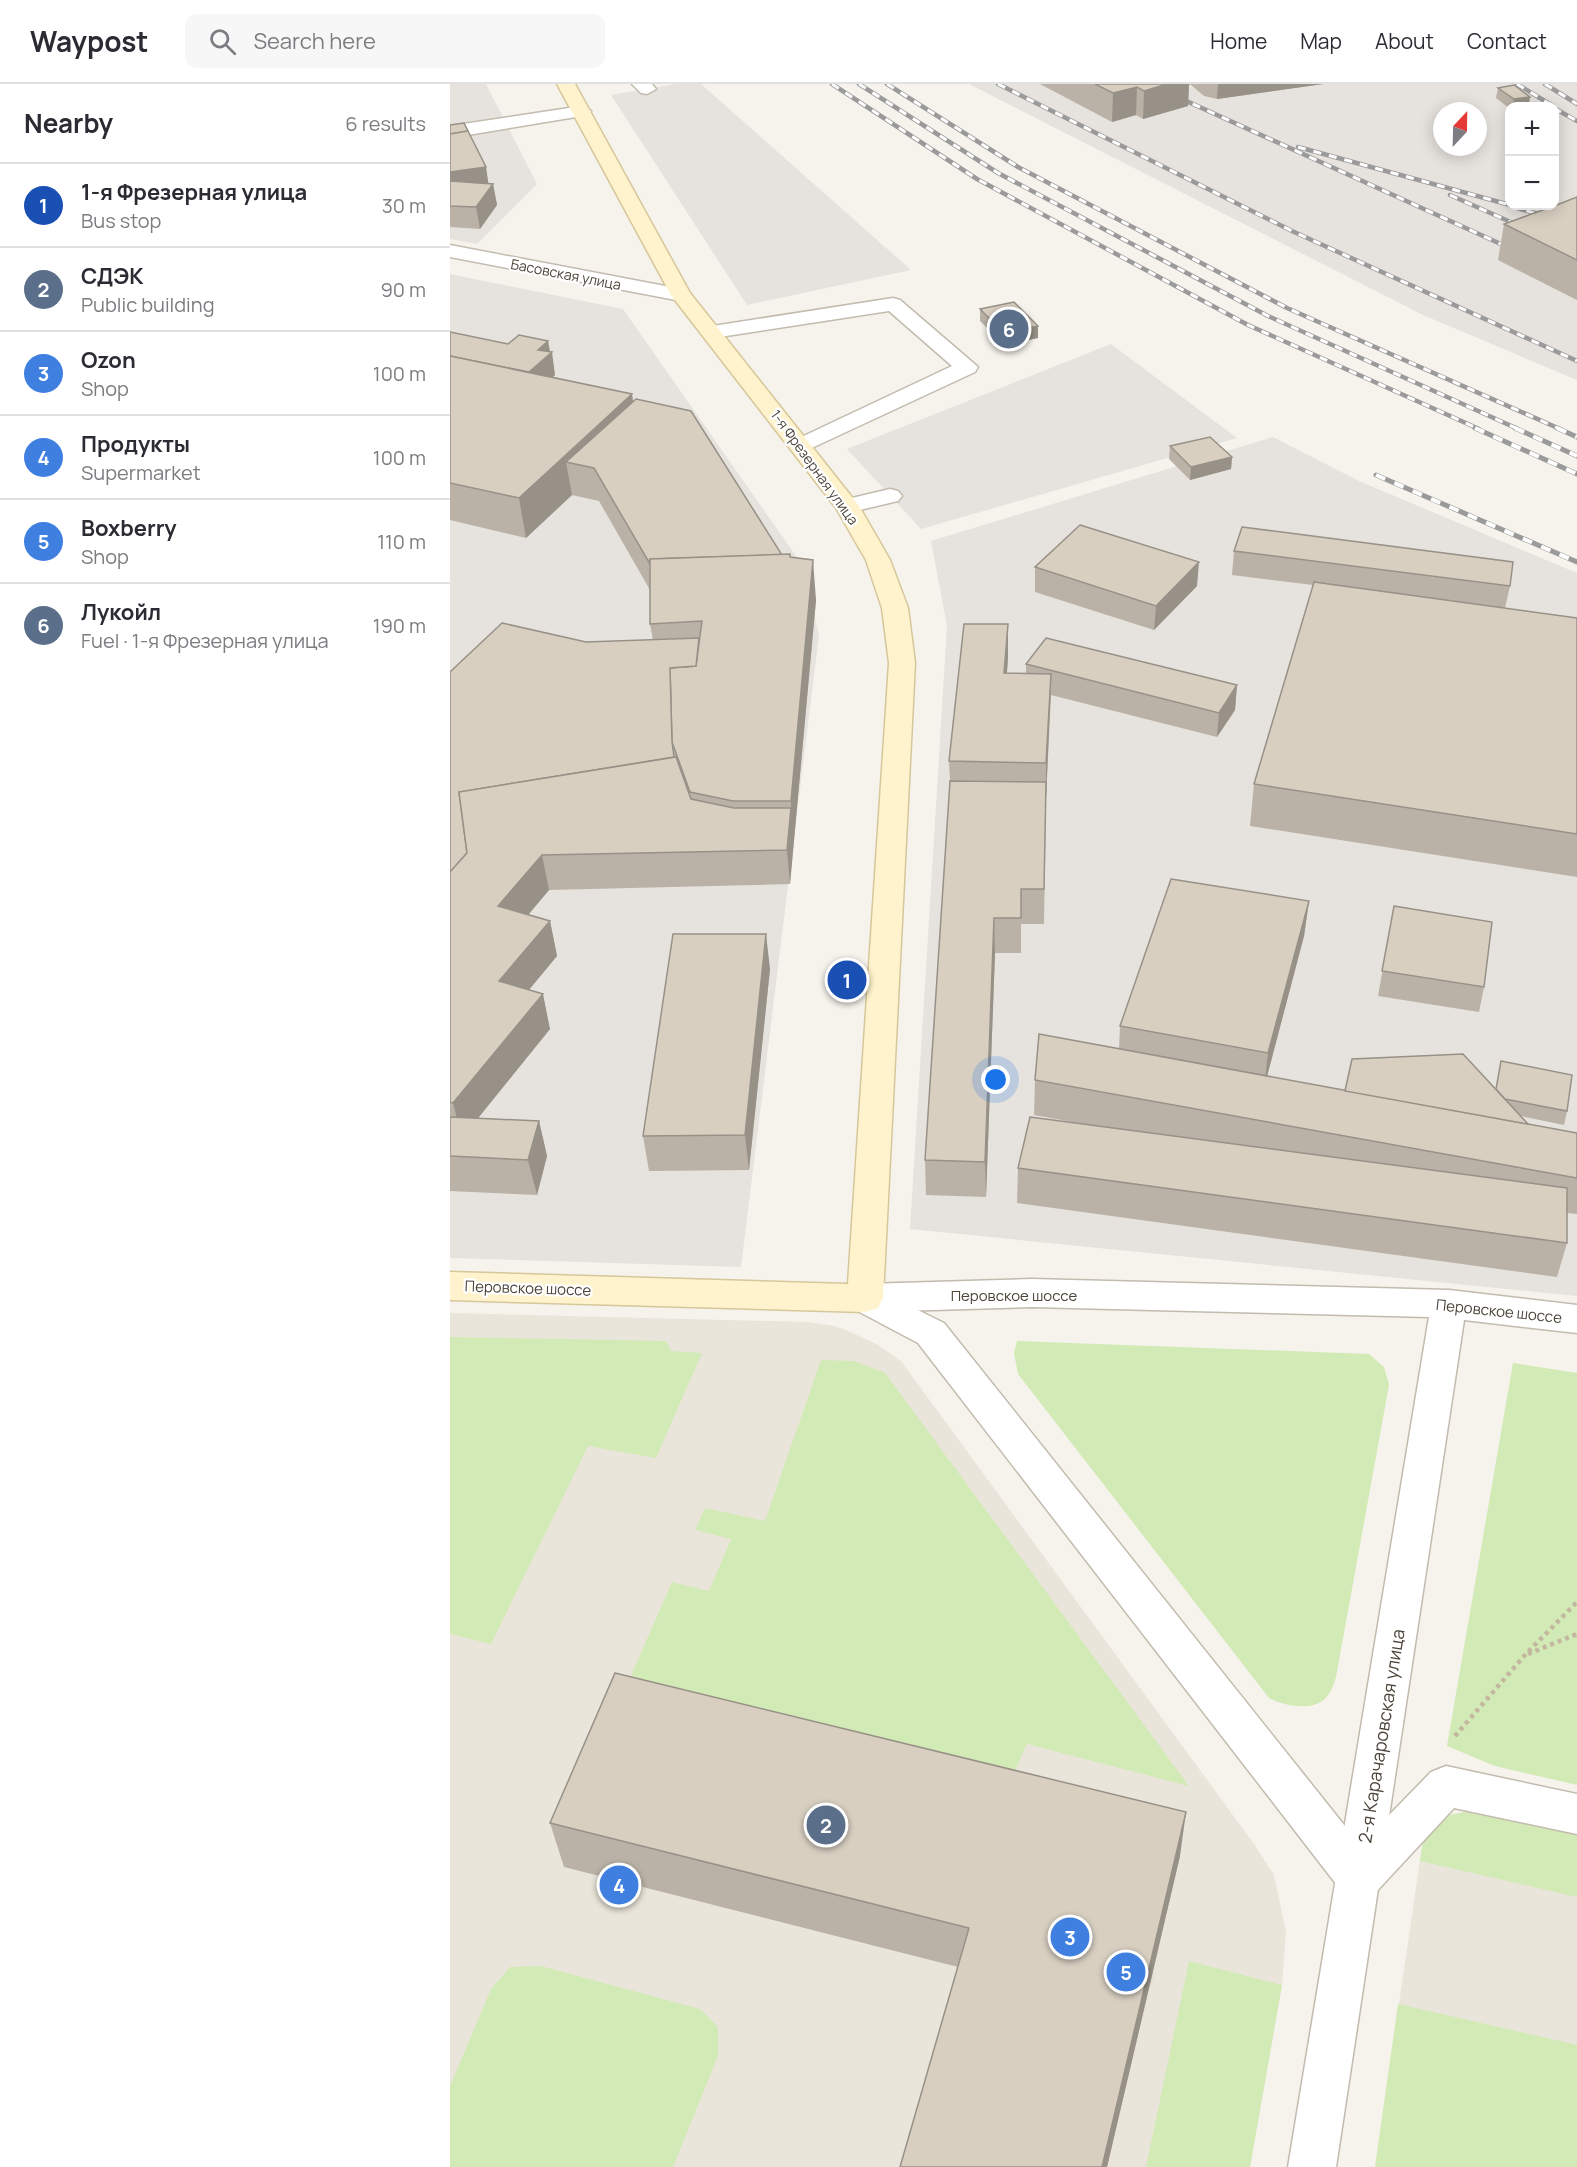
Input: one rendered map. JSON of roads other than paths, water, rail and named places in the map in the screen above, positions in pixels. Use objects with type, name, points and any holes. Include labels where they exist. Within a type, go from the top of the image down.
[{"type":"street","name":"1-я Фрезерная улица","points":[[566,84],[681,295],[713,332],[847,506],[878,560],[895,608],[902,663],[865,1298]]},
{"type":"street","points":[[450,132],[582,111]]},
{"type":"street","name":"Басовская улица","points":[[450,251],[681,295]]},
{"type":"street","points":[[713,332],[893,304],[967,367],[801,446]]},
{"type":"street","points":[[847,506],[890,496]]},
{"type":"street","name":"Перовское шоссе","points":[[450,1286],[865,1298],[1032,1293],[1449,1304],[1577,1319]]},
{"type":"street","points":[[865,1298],[931,1333],[1359,1878],[1446,1786],[1577,1814]]},
{"type":"street","name":"2-я Карачаровская улица","points":[[1312,2167],[1449,1304]]},
{"type":"railway","points":[[832,84],[977,179],[1248,325],[1479,429]]},
{"type":"railway","points":[[859,84],[998,173],[1268,316],[1518,429]]},
{"type":"railway","points":[[887,84],[1018,167],[1287,308],[1560,429]]},
{"type":"railway","points":[[998,84],[1292,231],[1577,361]]},
{"type":"railway","points":[[1149,84],[1514,250]]},
{"type":"railway","points":[[1517,84],[1546,102]]},
{"type":"railway","points":[[1545,84],[1577,104]]},
{"type":"railway","points":[[1559,111],[1577,121]]},
{"type":"railway","points":[[1298,147],[1505,204]]},
{"type":"railway","points":[[1450,195],[1524,228]]},
{"type":"railway","points":[[1524,210],[1577,226]]},
{"type":"railway","points":[[1475,428],[1577,474]]},
{"type":"railway","points":[[1515,428],[1577,456]]},
{"type":"railway","points":[[1557,428],[1577,437]]},
{"type":"railway","points":[[1376,475],[1577,562]]},
{"type":"place","name":"Лукойл","points":[[1009,329]]},
{"type":"place","name":"1-я Фрезерная улица","points":[[847,980]]},
{"type":"place","name":"СДЭК","points":[[826,1825]]},
{"type":"place","name":"Продукты","points":[[619,1885]]},
{"type":"place","name":"Ozon","points":[[1070,1937]]},
{"type":"place","name":"Boxberry","points":[[1126,1972]]}]
